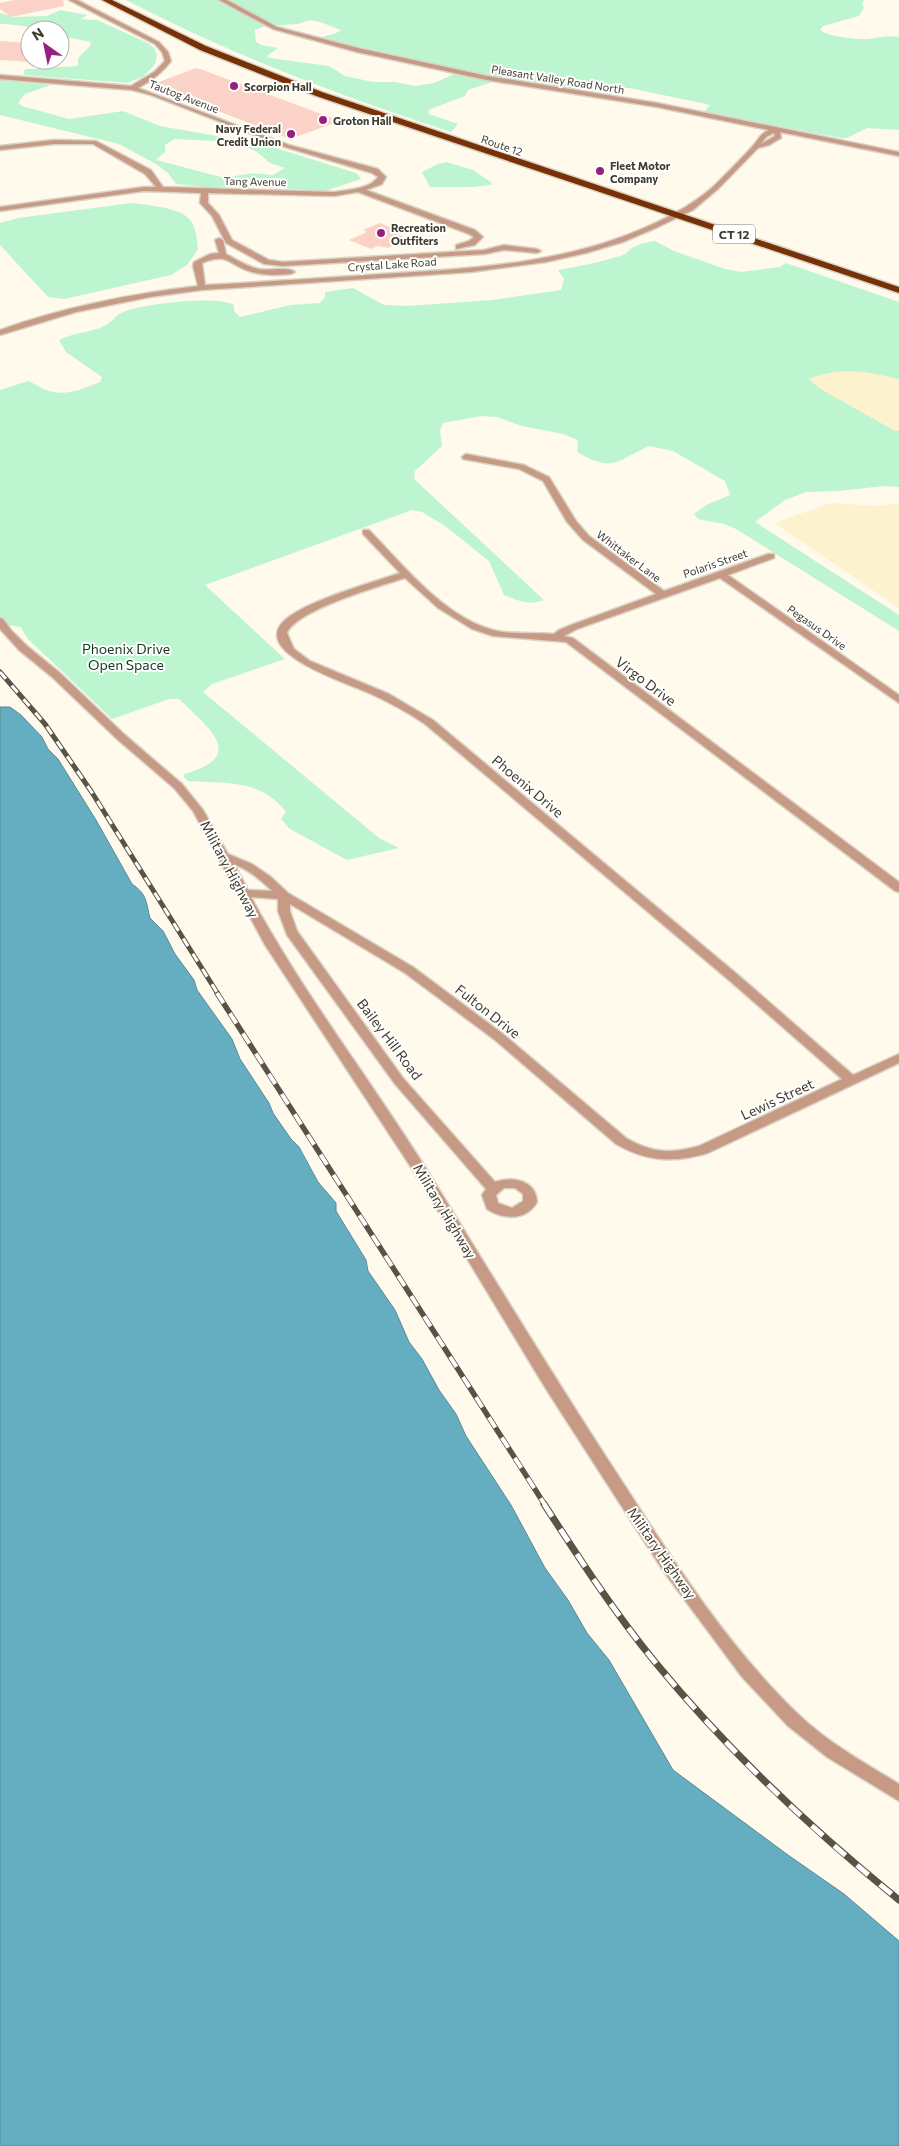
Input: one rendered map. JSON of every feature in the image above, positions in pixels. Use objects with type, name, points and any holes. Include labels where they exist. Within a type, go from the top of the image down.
[{"type":"highway","name":"Route 12","points":[[106,0],[189,41],[292,84],[393,120],[899,290]]},
{"type":"street","points":[[72,0],[157,43],[165,52],[168,61],[162,70],[132,88]]},
{"type":"street","name":"Pleasant Valley Road North","points":[[222,0],[275,28],[357,50],[487,78],[648,104],[899,154]]},
{"type":"street","name":"Tautog Avenue","points":[[0,77],[132,88],[152,94],[298,150],[375,171],[382,177],[380,182],[359,190]]},
{"type":"street","name":"Crystal Lake Road","points":[[0,333],[36,320],[92,305],[154,294],[202,288],[465,271],[532,263],[612,243],[649,228],[691,207],[714,190],[756,146],[779,137],[776,130]]},
{"type":"street","points":[[0,148],[62,142],[94,142],[148,172],[160,188]]},
{"type":"street","name":"Tang Avenue","points":[[0,209],[160,188],[334,194],[359,190],[472,232],[479,237],[472,243],[459,247]]},
{"type":"street","points":[[205,191],[204,203],[217,220],[226,238],[248,252],[272,259],[355,260],[485,252]]},
{"type":"street","points":[[217,220],[221,247]]},
{"type":"street","points":[[202,288],[197,266],[198,262],[213,256],[224,245],[258,264],[269,267],[368,262],[485,252]]},
{"type":"street","points":[[221,247],[256,268],[296,272],[463,257],[507,247],[538,251]]},
{"type":"street","name":"Whittaker Lane","points":[[466,458],[521,467],[546,479],[572,522],[586,538],[662,594]]},
{"type":"street","name":"Virgo Drive","points":[[366,532],[441,606],[475,628],[493,633],[557,637],[569,640],[899,888]]},
{"type":"street","name":"Polaris Street","points":[[557,637],[562,632],[662,594],[772,556]]},
{"type":"street","name":"Phoenix Drive","points":[[408,574],[386,580],[322,604],[287,622],[282,633],[285,645],[294,655],[306,663],[410,709],[429,722],[734,978],[851,1080]]},
{"type":"street","name":"Pegasus Drive","points":[[721,574],[899,700]]},
{"type":"street","name":"Military Highway","points":[[0,621],[7,632],[23,648],[56,675],[178,786],[198,810],[271,945],[420,1170],[551,1385],[669,1567],[748,1672],[794,1720],[833,1752],[899,1793]]},
{"type":"street","name":"Fulton Drive","points":[[224,856],[248,866],[267,879],[284,896],[409,970],[444,995],[499,1038],[621,1141],[636,1151],[665,1158]]},
{"type":"street","name":"Fulton Drive","points":[[243,894],[260,893],[284,896]]},
{"type":"street","name":"Bailey Hill Road","points":[[284,896],[284,911],[292,932],[399,1081],[493,1188]]},
{"type":"street","name":"Lewis Street","points":[[665,1158],[702,1150],[899,1058]]},
{"type":"shaded area","points":[[834,371],[861,371],[899,379],[899,431],[895,431],[819,388],[809,379]]},
{"type":"shaded area","points":[[830,503],[877,506],[899,503],[899,608],[774,523]]},
{"type":"green space","points":[[126,0],[865,0],[862,3],[864,8],[859,16],[823,26],[820,30],[835,36],[856,39],[887,36],[899,37],[899,130],[867,128],[847,138],[841,138],[707,113],[705,111],[710,105],[629,88],[571,89],[513,79],[498,80],[468,90],[465,96],[428,110],[429,114],[458,124],[451,132],[365,103],[284,72],[165,20]],"holes":[[[310,20],[341,30],[321,38],[323,39],[455,68],[461,71],[434,83],[415,86],[395,82],[373,82],[345,76],[329,66],[270,58],[267,56],[278,48],[261,45],[256,42],[255,30],[265,26],[298,24]]]},
{"type":"green space","points":[[60,10],[87,15],[81,19],[97,20],[148,43],[155,49],[157,56],[155,64],[144,76],[128,83],[24,75],[24,70],[70,70],[70,66],[78,66],[78,58],[90,46],[91,42],[70,38],[70,20],[20,20],[20,26],[0,24],[0,13],[14,17],[47,16]]},
{"type":"green space","points":[[0,80],[51,85],[25,94],[18,103],[22,106],[69,119],[123,111],[160,126],[263,144],[356,173],[361,179],[325,191],[249,186],[206,187],[176,184],[168,173],[156,164],[119,144],[0,115]],"holes":[[[174,139],[215,141],[244,146],[257,152],[270,163],[285,168],[273,175],[252,173],[225,178],[156,160],[165,152],[165,145]]]},
{"type":"green space","points":[[446,162],[473,170],[492,183],[491,185],[472,187],[430,187],[422,172]]},
{"type":"green space","points":[[131,203],[175,210],[189,219],[195,231],[198,249],[187,265],[171,275],[64,299],[48,297],[0,245],[0,223],[18,218]]},
{"type":"green space","name":"Phoenix Drive Open Space","points":[[655,241],[674,251],[725,269],[741,272],[780,267],[786,263],[899,302],[899,379],[865,372],[843,371],[809,379],[819,388],[895,431],[899,431],[899,487],[885,486],[806,492],[785,500],[755,522],[899,615],[899,631],[736,529],[724,524],[698,519],[694,514],[706,505],[730,495],[725,481],[673,451],[649,446],[621,460],[607,463],[599,462],[577,452],[578,440],[563,434],[522,426],[497,417],[481,416],[443,423],[440,430],[442,446],[415,471],[414,479],[544,600],[528,603],[504,595],[489,561],[445,526],[422,512],[412,510],[205,585],[285,659],[212,684],[203,692],[379,838],[399,848],[347,860],[290,829],[281,819],[286,812],[265,793],[242,785],[188,781],[184,774],[204,767],[215,758],[219,749],[210,730],[179,699],[169,699],[112,719],[27,638],[21,627],[0,624],[0,390],[28,381],[46,390],[60,393],[100,382],[102,377],[66,352],[59,340],[71,335],[101,328],[121,313],[144,307],[178,302],[225,302],[234,305],[234,311],[240,317],[290,305],[320,303],[325,297],[325,292],[353,288],[384,305],[407,306],[492,300],[561,290],[564,279],[558,270],[615,257],[624,254],[637,245]]},
{"type":"water","points":[[0,707],[10,707],[21,715],[42,737],[48,749],[58,759],[96,820],[132,884],[141,891],[147,903],[150,918],[163,931],[175,954],[194,980],[197,990],[232,1039],[240,1059],[269,1103],[273,1113],[299,1147],[318,1182],[336,1203],[336,1211],[366,1260],[368,1271],[395,1310],[409,1342],[422,1359],[439,1390],[456,1414],[466,1436],[511,1505],[545,1568],[568,1600],[587,1633],[609,1660],[673,1770],[844,1894],[899,1941],[899,2146],[0,2146]]},
{"type":"building","points":[[14,0],[63,0],[64,6],[11,17],[0,9],[0,3]]},
{"type":"building","points":[[0,41],[20,42],[20,61],[0,60]]},
{"type":"building","points":[[196,68],[340,121],[290,139],[151,85]]},
{"type":"building","name":"Recreation Outfiters","points":[[380,223],[400,231],[394,233],[406,238],[403,239],[406,240],[388,248],[378,246],[371,249],[349,240],[367,232],[363,230]]},
{"type":"railway","points":[[0,672],[45,724],[91,791],[218,994]]},
{"type":"railway","points":[[217,993],[545,1505]]},
{"type":"railway","points":[[544,1504],[625,1624],[711,1727],[802,1817],[899,1900]]},
{"type":"place","name":"Scorpion Hall","points":[[234,86]]},
{"type":"place","name":"Groton Hall","points":[[323,120]]},
{"type":"place","name":"Navy Federal Credit Union","points":[[291,134]]},
{"type":"place","name":"Fleet Motor Company","points":[[600,171]]},
{"type":"place","name":"Recreation Outfiters","points":[[381,233]]}]
